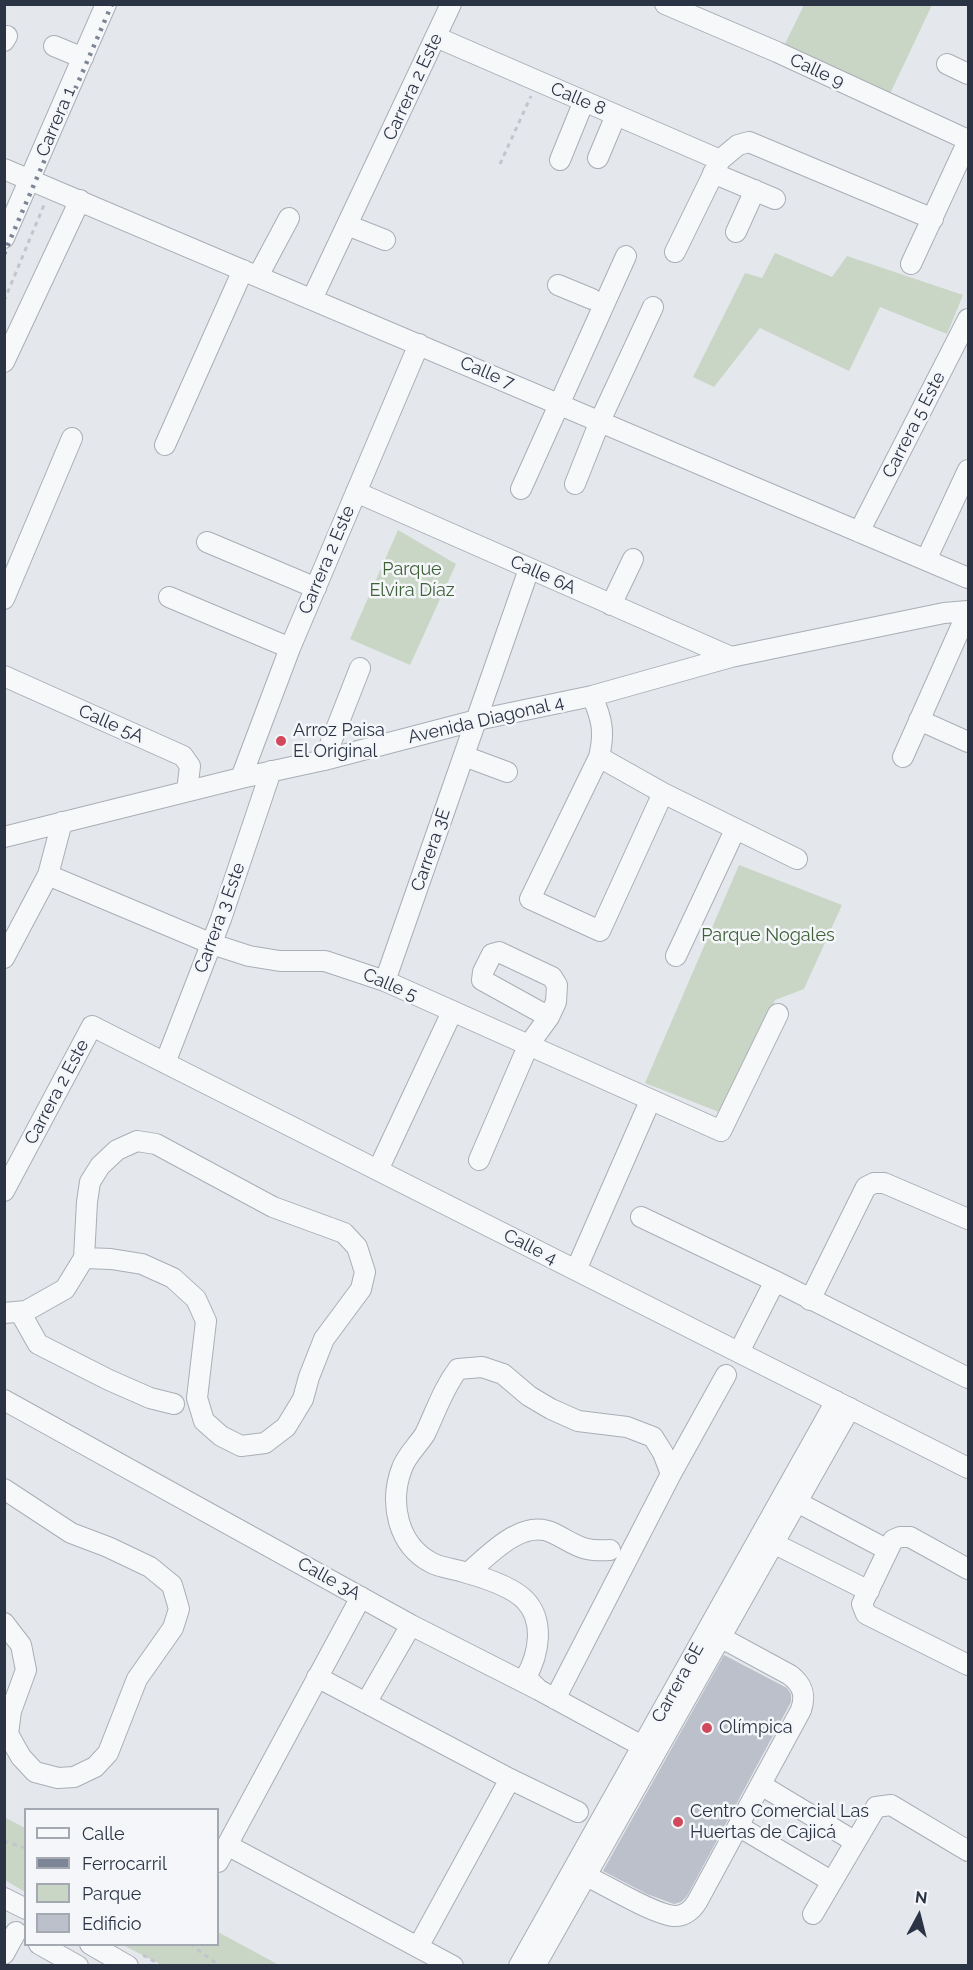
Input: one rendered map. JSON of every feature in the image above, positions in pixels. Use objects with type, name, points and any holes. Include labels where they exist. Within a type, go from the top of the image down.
[{"type":"street","name":"Carrera 1","points":[[4,238],[31,181],[106,4]]},
{"type":"street","name":"Carrera 2 Este","points":[[312,298],[451,4]]},
{"type":"street","name":"Calle 9","points":[[664,4],[777,52],[969,141]]},
{"type":"street","name":"Calle 8","points":[[436,37],[616,115],[775,199]]},
{"type":"street","points":[[54,46],[83,58]]},
{"type":"street","points":[[947,64],[969,74]]},
{"type":"street","points":[[560,160],[584,101]]},
{"type":"street","points":[[598,158],[616,115]]},
{"type":"street","points":[[911,264],[969,141]]},
{"type":"street","points":[[675,252],[717,167],[738,145],[749,142],[933,219]]},
{"type":"street","name":"Calle 7","points":[[4,169],[968,578]]},
{"type":"street","points":[[736,232],[755,190]]},
{"type":"street","points":[[4,362],[80,200]]},
{"type":"street","points":[[165,445],[251,273],[289,218]]},
{"type":"street","points":[[347,225],[385,240]]},
{"type":"street","points":[[552,401],[563,391],[626,256]]},
{"type":"street","points":[[521,489],[552,401],[555,380],[595,293],[558,285]]},
{"type":"street","points":[[575,484],[600,422],[653,307]]},
{"type":"street","name":"Carrera 5 Este","points":[[859,532],[969,319]]},
{"type":"street","name":"Carrera 2 Este","points":[[240,778],[290,648],[419,344]]},
{"type":"street","points":[[4,599],[72,438]]},
{"type":"street","points":[[926,560],[969,470]]},
{"type":"street","name":"Calle 6A","points":[[356,492],[731,657]]},
{"type":"street","points":[[207,542],[316,588]]},
{"type":"street","points":[[611,605],[633,559]]},
{"type":"street","name":"Carrera 3E","points":[[385,981],[529,569]]},
{"type":"street","points":[[944,613],[967,594],[968,578]]},
{"type":"street","points":[[169,597],[290,648]]},
{"type":"street","points":[[903,757],[968,611]]},
{"type":"street","name":"Avenida Diagonal 4","points":[[4,837],[240,778],[324,760],[477,720],[592,696],[731,657],[944,613],[968,611]]},
{"type":"street","points":[[324,760],[360,668]]},
{"type":"street","name":"Calle 5A","points":[[4,676],[183,756],[189,766],[188,791]]},
{"type":"street","points":[[592,696],[602,717],[603,741],[599,757],[530,899],[600,931],[663,793]]},
{"type":"street","points":[[919,720],[969,742]]},
{"type":"street","points":[[464,756],[507,772]]},
{"type":"street","points":[[599,757],[663,793],[797,859]]},
{"type":"street","name":"Carrera 3 Este","points":[[165,1063],[212,944],[272,771]]},
{"type":"street","points":[[4,958],[48,875],[63,822]]},
{"type":"street","points":[[676,956],[735,830]]},
{"type":"street","name":"Calle 5","points":[[48,875],[212,944],[249,956],[280,961],[325,962],[385,981],[721,1131],[778,1014]]},
{"type":"street","points":[[378,1170],[452,1012]]},
{"type":"street","points":[[479,1160],[528,1046],[549,1017]]},
{"type":"street","name":"Carrera 2 Este","points":[[4,1191],[92,1026]]},
{"type":"street","name":"Calle 4","points":[[92,1026],[969,1468]]},
{"type":"street","points":[[576,1270],[650,1101]]},
{"type":"street","points":[[84,1258],[111,1258],[142,1264],[173,1278],[196,1299],[206,1321],[198,1398],[204,1421],[221,1436],[241,1446],[265,1443],[286,1427],[303,1399],[324,1339],[361,1289],[365,1272],[357,1247],[344,1233],[273,1207],[156,1144],[137,1141],[117,1150],[100,1166],[90,1182],[84,1258],[65,1289],[47,1301],[12,1313],[38,1344],[150,1398],[174,1404]]},
{"type":"street","points":[[810,1300],[866,1186],[884,1183],[969,1219]]},
{"type":"street","points":[[641,1216],[969,1378]]},
{"type":"street","points":[[739,1352],[775,1281]]},
{"type":"street","points":[[671,1474],[663,1453],[653,1437],[627,1427],[578,1421],[529,1396],[503,1374],[482,1367],[458,1369],[448,1383],[424,1434],[402,1466],[395,1503],[400,1529],[413,1549],[432,1563],[468,1573],[508,1589],[525,1600],[535,1616],[538,1634],[537,1652],[526,1677],[547,1695],[671,1474],[726,1375]]},
{"type":"street","name":"Calle 3A","points":[[4,1400],[411,1625],[649,1750]]},
{"type":"street","name":"Carrera 6E","points":[[519,1965],[649,1750],[720,1638],[797,1502],[843,1405]]},
{"type":"street","name":"Carrera 6E","points":[[535,1965],[586,1876],[649,1750],[843,1405]]},
{"type":"street","points":[[4,1489],[70,1533],[108,1547],[150,1567],[172,1585],[179,1609],[173,1628],[137,1679],[108,1753],[95,1767],[74,1777],[58,1778],[35,1772],[21,1757],[8,1734],[11,1711],[26,1670],[21,1645],[4,1623]]},
{"type":"street","points":[[797,1502],[888,1550]]},
{"type":"street","points":[[468,1573],[501,1545],[515,1536],[532,1530],[549,1531],[579,1548],[594,1551],[610,1550]]},
{"type":"street","points":[[969,1569],[910,1537],[900,1537],[893,1540],[862,1604],[866,1614],[969,1665]]},
{"type":"street","points":[[775,1541],[781,1547],[869,1591]]},
{"type":"street","points":[[361,1597],[222,1854],[453,1965]]},
{"type":"street","points":[[366,1703],[411,1625]]},
{"type":"street","points":[[586,1876],[651,1908],[675,1916],[692,1909],[697,1902],[804,1701],[803,1691],[790,1675],[720,1638]]},
{"type":"street","points":[[317,1677],[510,1779],[578,1812]]},
{"type":"street","points":[[418,1947],[510,1779]]},
{"type":"street","points":[[760,1785],[854,1841]]},
{"type":"street","points":[[813,1914],[876,1807],[891,1805],[969,1851]]},
{"type":"street","points":[[738,1826],[831,1881]]},
{"type":"street","points":[[4,1898],[24,1908]]},
{"type":"street","points":[[4,1954],[15,1931]]},
{"type":"street","points":[[43,1946],[78,1965]]},
{"type":"street","points":[[94,1946],[128,1965]]},
{"type":"path","points":[[501,164],[538,81]]},
{"type":"path","points":[[4,301],[44,204]]},
{"type":"path","points":[[4,1841],[24,1847]]},
{"type":"path","points":[[193,1946],[220,1965]]},
{"type":"green space","points":[[804,5],[932,5],[888,98],[783,48]]},
{"type":"green space","points":[[775,253],[832,277],[847,256],[963,295],[947,334],[880,307],[849,371],[760,328],[714,387],[693,377],[745,273],[762,278]]},
{"type":"green space","name":"Parque Elvira Díaz","points":[[398,530],[456,564],[410,665],[350,639]]},
{"type":"green space","name":"Parque Nogales","points":[[739,865],[842,905],[804,989],[775,1000],[724,1114],[645,1083]]},
{"type":"green space","points":[[4,1817],[24,1827],[24,1891],[5,1880]]},
{"type":"green space","points":[[219,1933],[279,1965],[162,1965],[125,1946],[219,1946]]},
{"type":"building","name":"Centro Comercial Las Huertas de Cajicá","points":[[724,1655],[787,1688],[791,1694],[791,1702],[687,1896],[681,1902],[674,1904],[647,1894],[603,1871]]},
{"type":"railway","points":[[4,254],[112,4]]},
{"type":"place","name":"Arroz Paisa El Original","points":[[281,741]]},
{"type":"place","name":"Olímpica","points":[[707,1728]]},
{"type":"place","name":"Centro Comercial Las Huertas de Cajicá","points":[[678,1822]]}]
